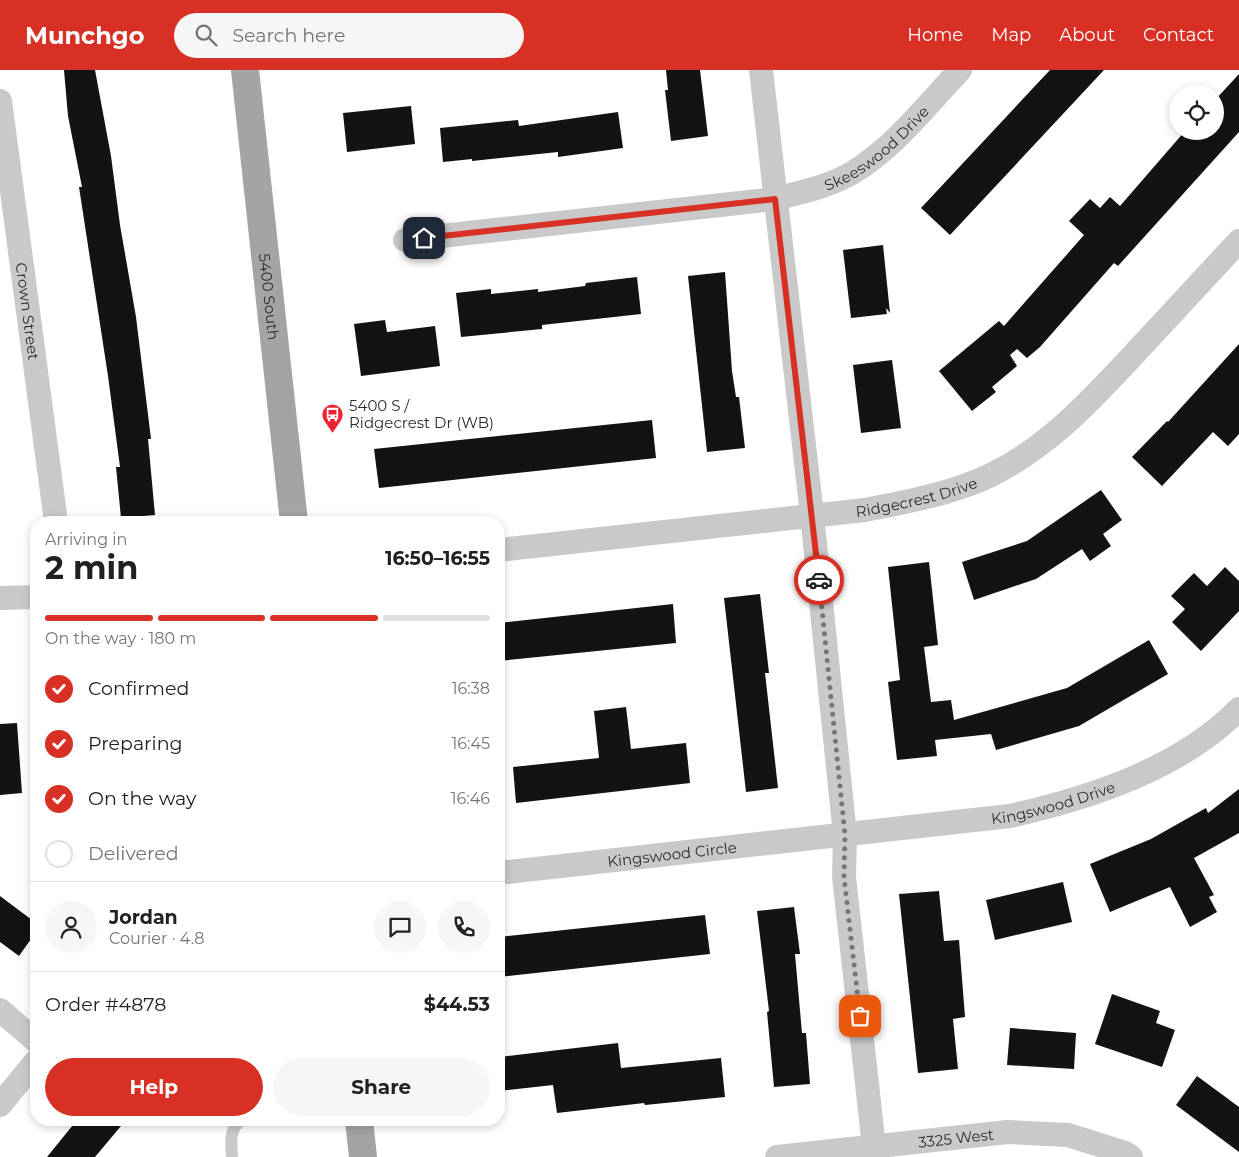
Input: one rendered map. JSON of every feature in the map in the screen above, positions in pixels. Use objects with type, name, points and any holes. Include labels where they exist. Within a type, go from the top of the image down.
[{"type":"main road","name":"5400 South","points":[[245,70],[293,516]]},
{"type":"main road","points":[[360,1126],[363,1157]]},
{"type":"street","points":[[761,70],[812,515],[845,835],[844,877],[874,1147]]},
{"type":"street","name":"Skeeswood Drive","points":[[405,240],[775,199],[821,187],[850,174],[882,153],[960,70]]},
{"type":"street","name":"Crown Street","points":[[0,100],[55,516]]},
{"type":"street","name":"Ridgecrest Drive","points":[[505,549],[866,510],[916,500],[954,489],[990,475],[1038,447],[1083,408],[1239,241]]},
{"type":"street","points":[[0,598],[30,597]]},
{"type":"street","name":"Kingswood Drive","points":[[845,835],[1010,816],[1064,804],[1125,782],[1183,752],[1239,709]]},
{"type":"street","name":"Kingswood Circle","points":[[505,872],[845,835]]},
{"type":"street","points":[[0,1010],[30,1036]]},
{"type":"street","points":[[0,1105],[30,1068]]},
{"type":"street","name":"3325 West","points":[[777,1157],[1008,1132],[1068,1135],[1125,1153],[1131,1157]]},
{"type":"lane","points":[[232,1157],[234,1126]]},
{"type":"building","points":[[64,70],[95,70],[111,156],[120,225],[136,317],[151,439],[148,439],[155,515],[121,516],[116,467],[120,467],[108,376],[79,187],[82,187],[68,116]]},
{"type":"building","points":[[666,70],[700,70],[708,136],[671,141],[665,90],[668,90]]},
{"type":"building","points":[[1050,70],[1104,70],[950,235],[921,208]]},
{"type":"building","points":[[1239,74],[1239,132],[1118,266],[1114,263],[1040,347],[1027,358],[1017,349],[1010,355],[1017,366],[992,387],[996,392],[972,411],[939,371],[999,321],[1004,326],[1084,235],[1069,221],[1090,199],[1100,208],[1110,197],[1120,206],[1177,140],[1224,140],[1224,90]]},
{"type":"building","points":[[411,106],[415,144],[347,152],[343,113]]},
{"type":"building","points":[[618,112],[623,148],[558,157],[558,152],[472,161],[472,159],[443,162],[440,128],[518,120],[519,126]]},
{"type":"building","points":[[883,245],[890,313],[886,308],[887,314],[851,318],[843,250]]},
{"type":"building","points":[[725,272],[732,371],[736,397],[739,397],[745,448],[707,452],[688,276]]},
{"type":"building","points":[[637,277],[641,314],[542,325],[542,329],[461,337],[456,293],[491,289],[491,294],[538,289],[538,292],[585,286],[586,283]]},
{"type":"building","points":[[385,320],[387,332],[435,326],[440,366],[361,376],[354,324]]},
{"type":"building","points":[[1239,344],[1239,434],[1228,446],[1213,432],[1162,486],[1132,457],[1168,422]]},
{"type":"building","points":[[892,360],[901,428],[861,433],[853,365]]},
{"type":"building","points":[[652,420],[656,458],[379,488],[374,449]]},
{"type":"building","points":[[1101,490],[1122,520],[1103,534],[1111,546],[1090,561],[1082,549],[1036,579],[974,600],[962,562],[1027,541]]},
{"type":"building","points":[[929,562],[938,645],[924,647],[931,702],[951,700],[954,720],[1067,688],[1149,640],[1168,674],[1079,726],[996,750],[991,734],[935,740],[937,756],[897,760],[888,682],[900,680],[888,567]]},
{"type":"building","points":[[1225,567],[1239,581],[1239,611],[1201,651],[1172,622],[1185,609],[1171,596],[1194,573],[1207,586]]},
{"type":"building","points":[[760,594],[769,673],[765,673],[778,788],[746,792],[724,598]]},
{"type":"building","points":[[673,604],[676,643],[505,660],[505,622]]},
{"type":"building","points":[[626,707],[631,749],[686,743],[690,783],[516,803],[513,767],[599,758],[594,711]]},
{"type":"building","points":[[17,723],[22,793],[0,795],[0,724]]},
{"type":"building","points":[[1239,789],[1239,833],[1194,858],[1214,895],[1209,897],[1217,912],[1190,927],[1170,887],[1110,912],[1090,864],[1151,839],[1206,808],[1208,813]]},
{"type":"building","points":[[1063,882],[1072,922],[995,940],[986,900]]},
{"type":"building","points":[[939,891],[944,941],[959,940],[965,1017],[953,1019],[958,1069],[918,1073],[899,894]]},
{"type":"building","points":[[0,896],[30,918],[30,940],[19,956],[0,942]]},
{"type":"building","points":[[794,907],[800,954],[795,954],[802,1033],[806,1033],[810,1084],[774,1087],[767,1012],[769,1011],[757,911]]},
{"type":"building","points":[[705,915],[710,954],[505,976],[505,936]]},
{"type":"building","points":[[1112,994],[1160,1011],[1156,1023],[1175,1030],[1162,1067],[1095,1044]]},
{"type":"building","points":[[1010,1028],[1076,1033],[1074,1069],[1007,1065]]},
{"type":"building","points":[[618,1043],[621,1068],[721,1058],[725,1097],[645,1105],[644,1103],[557,1113],[553,1085],[505,1090],[505,1056]]},
{"type":"building","points":[[1197,1076],[1239,1107],[1239,1152],[1176,1105]]},
{"type":"building","points":[[72,1126],[121,1126],[95,1157],[47,1157]]},
{"type":"way so far","points":[[819,580],[845,835],[844,877],[860,1016]]},
{"type":"place","name":"5400 S / Ridgecrest Dr (WB)","points":[[333,433]]},
{"type":"route","points":[[424,238],[775,199],[819,580]]}]
